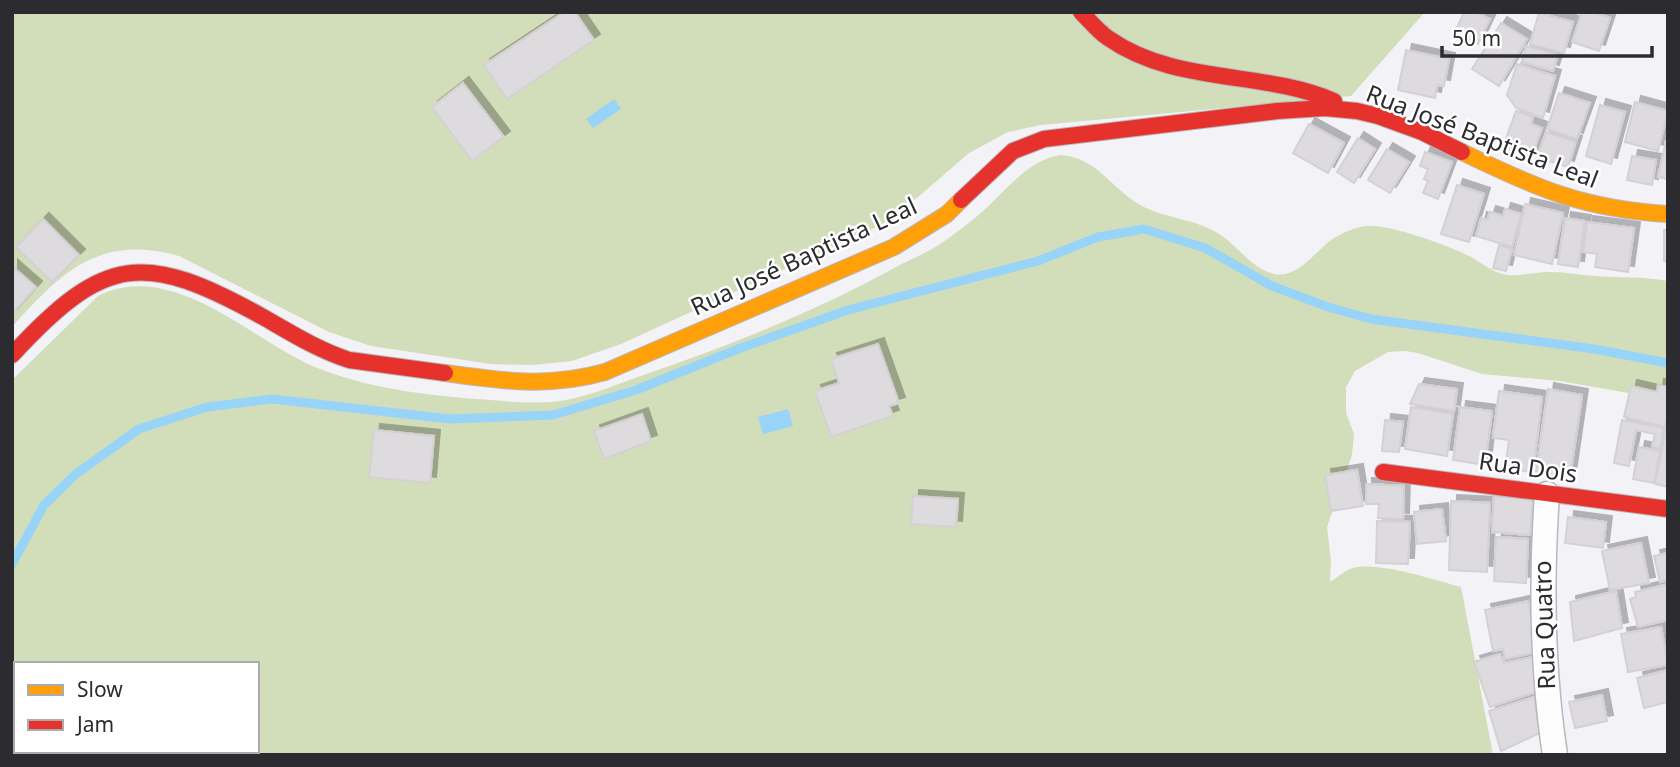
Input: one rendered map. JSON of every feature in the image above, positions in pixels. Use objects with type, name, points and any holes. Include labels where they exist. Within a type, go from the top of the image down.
[{"type":"street","points":[[1081,12],[1111,40],[1148,57],[1225,77],[1255,79],[1311,91],[1357,111]]},
{"type":"street","name":"Rua José Baptista Leal","points":[[12,355],[40,324],[79,290],[97,280],[118,274],[150,271],[166,273],[208,287],[300,341],[349,360],[514,383],[576,380],[605,372],[894,247],[947,214],[999,162],[1027,144],[1044,139],[1311,108],[1357,111],[1378,117],[1567,199],[1622,211],[1668,214]]},
{"type":"street","name":"Rua Dois","points":[[1383,472],[1668,509]]},
{"type":"street","name":"Rua Quatro","points":[[1547,494],[1543,578],[1548,711],[1555,755]]},
{"type":"green space","points":[[12,12],[1425,12],[1351,96],[1041,125],[1008,132],[969,153],[881,225],[621,344],[572,361],[533,365],[491,364],[371,346],[329,332],[179,256],[151,250],[105,254],[85,262],[48,289],[12,327]]},
{"type":"green space","points":[[1061,155],[1086,162],[1144,207],[1210,229],[1259,267],[1274,274],[1298,269],[1343,233],[1365,226],[1375,226],[1402,231],[1446,246],[1506,275],[1557,272],[1668,281],[1668,400],[1560,381],[1482,374],[1405,351],[1388,352],[1355,371],[1346,387],[1346,413],[1354,434],[1352,455],[1327,527],[1331,561],[1330,582],[1350,569],[1377,567],[1461,587],[1493,755],[12,755],[12,380],[98,296],[127,287],[156,288],[184,296],[213,308],[294,357],[320,369],[383,387],[469,398],[526,402],[560,401],[596,392],[717,348],[779,324],[839,296],[940,244],[1038,163]]},
{"type":"water","points":[[614,99],[621,109],[593,128],[586,119]]},
{"type":"water","points":[[788,409],[793,426],[763,434],[758,417]]},
{"type":"building","points":[[564,12],[575,12],[594,40],[507,99],[484,65]]},
{"type":"building","points":[[1464,12],[1475,12],[1490,19],[1478,44],[1454,34]]},
{"type":"building","points":[[1582,12],[1610,18],[1599,51],[1572,42]]},
{"type":"building","points":[[1539,13],[1573,22],[1564,53],[1530,44]]},
{"type":"building","points":[[1501,23],[1527,39],[1499,86],[1472,69]]},
{"type":"building","points":[[1526,46],[1558,55],[1553,71],[1522,62]]},
{"type":"building","points":[[1406,50],[1449,59],[1444,86],[1437,85],[1435,98],[1398,90]]},
{"type":"building","points":[[1517,64],[1555,76],[1543,118],[1516,108],[1507,95]]},
{"type":"building","points":[[463,83],[504,137],[472,161],[432,107]]},
{"type":"building","points":[[1559,93],[1590,103],[1577,139],[1547,129]]},
{"type":"building","points":[[1635,102],[1668,111],[1658,151],[1625,142]]},
{"type":"building","points":[[1600,105],[1625,112],[1611,164],[1586,156]]},
{"type":"building","points":[[1516,111],[1533,117],[1531,124],[1542,128],[1531,158],[1503,147]]},
{"type":"building","points":[[1309,124],[1344,143],[1328,173],[1293,153]]},
{"type":"building","points":[[1546,132],[1576,142],[1568,167],[1537,157]]},
{"type":"building","points":[[1358,138],[1375,149],[1354,183],[1337,172]]},
{"type":"building","points":[[1668,141],[1668,179],[1658,177]]},
{"type":"building","points":[[1387,149],[1409,162],[1390,193],[1368,180]]},
{"type":"building","points":[[1425,152],[1452,162],[1438,199],[1423,193],[1428,181],[1424,179],[1428,169],[1420,166]]},
{"type":"building","points":[[1632,156],[1656,160],[1652,185],[1627,180]]},
{"type":"building","points":[[1457,185],[1484,194],[1469,242],[1441,234]]},
{"type":"building","points":[[1525,204],[1563,213],[1552,264],[1514,255]]},
{"type":"building","points":[[1505,209],[1521,214],[1512,247],[1476,236],[1481,218],[1487,220],[1490,212],[1503,216]]},
{"type":"building","points":[[1565,218],[1585,221],[1578,267],[1558,264]]},
{"type":"building","points":[[43,219],[79,255],[52,282],[16,247]]},
{"type":"building","points":[[1587,222],[1634,228],[1628,272],[1595,267],[1597,254],[1583,252]]},
{"type":"building","points":[[1664,230],[1668,230],[1668,262],[1664,261]]},
{"type":"building","points":[[1499,245],[1512,249],[1506,271],[1493,268]]},
{"type":"building","points":[[12,266],[36,287],[12,314]]},
{"type":"building","points":[[878,344],[899,403],[889,406],[893,416],[831,437],[815,391],[839,383],[831,359]]},
{"type":"building","points":[[1419,384],[1457,389],[1454,411],[1410,404]]},
{"type":"building","points":[[1658,385],[1668,387],[1665,427],[1624,417],[1631,386],[1657,392]]},
{"type":"building","points":[[1548,389],[1582,395],[1570,477],[1536,472]]},
{"type":"building","points":[[1499,391],[1542,397],[1533,472],[1505,469],[1509,440],[1493,438]]},
{"type":"building","points":[[1411,407],[1453,414],[1447,456],[1405,449]]},
{"type":"building","points":[[1460,407],[1492,411],[1485,465],[1453,460]]},
{"type":"building","points":[[642,414],[651,441],[604,459],[594,431]]},
{"type":"building","points":[[1385,420],[1403,422],[1399,452],[1382,451]]},
{"type":"building","points":[[1622,420],[1664,428],[1660,449],[1652,447],[1655,434],[1636,430],[1629,466],[1614,463]]},
{"type":"building","points":[[374,430],[434,436],[430,483],[369,477]]},
{"type":"building","points":[[1666,430],[1668,431],[1668,487],[1655,484]]},
{"type":"building","points":[[1639,447],[1660,451],[1654,483],[1633,479]]},
{"type":"building","points":[[1357,470],[1363,506],[1331,511],[1325,475]]},
{"type":"building","points":[[1366,484],[1404,486],[1403,519],[1378,518],[1379,504],[1366,504]]},
{"type":"building","points":[[913,496],[958,499],[956,527],[911,524]]},
{"type":"building","points":[[1494,496],[1533,499],[1530,535],[1492,532]]},
{"type":"building","points":[[1451,501],[1490,503],[1487,572],[1449,570]]},
{"type":"building","points":[[1442,509],[1446,541],[1417,544],[1414,512]]},
{"type":"building","points":[[1568,517],[1606,522],[1603,548],[1565,543]]},
{"type":"building","points":[[1377,521],[1410,522],[1408,564],[1376,563]]},
{"type":"building","points":[[1496,537],[1528,539],[1526,583],[1494,581]]},
{"type":"building","points":[[1641,543],[1649,583],[1610,590],[1602,551]]},
{"type":"building","points":[[1668,553],[1668,580],[1660,582],[1654,556]]},
{"type":"building","points":[[1668,584],[1668,620],[1638,627],[1630,599],[1636,597],[1635,592]]},
{"type":"building","points":[[1616,591],[1622,628],[1574,641],[1570,602]]},
{"type":"building","points":[[1528,601],[1538,652],[1505,659],[1503,649],[1493,651],[1485,610]]},
{"type":"building","points":[[1661,627],[1668,665],[1628,672],[1621,634]]},
{"type":"building","points":[[1500,654],[1504,663],[1533,657],[1536,692],[1490,707],[1474,662]]},
{"type":"building","points":[[1668,670],[1668,702],[1644,708],[1637,678]]},
{"type":"building","points":[[1602,695],[1607,721],[1575,728],[1569,702]]},
{"type":"building","points":[[1534,697],[1540,733],[1501,751],[1489,711]]},
{"type":"waterway","points":[[12,564],[44,505],[76,474],[139,429],[207,407],[272,399],[450,419],[553,415],[636,390],[738,349],[848,310],[1038,261],[1098,237],[1144,229],[1205,248],[1272,286],[1328,307],[1371,319],[1594,349],[1668,363]]},
{"type":"traffic: slow","points":[[1462,152],[1561,195],[1610,207],[1668,214]]},
{"type":"traffic: slow","points":[[445,373],[525,382],[564,380],[605,372],[894,247],[947,214],[961,200]]},
{"type":"traffic: jam","points":[[1081,12],[1108,38],[1134,53],[1161,63],[1306,91],[1334,101]]},
{"type":"traffic: jam","points":[[961,200],[1013,151],[1044,139],[1277,111],[1325,108],[1357,111],[1422,132],[1462,152]]},
{"type":"traffic: jam","points":[[12,355],[74,297],[101,281],[128,273],[156,273],[187,281],[222,296],[316,346],[349,360],[445,373]]},
{"type":"traffic: jam","points":[[1383,472],[1668,509]]}]
